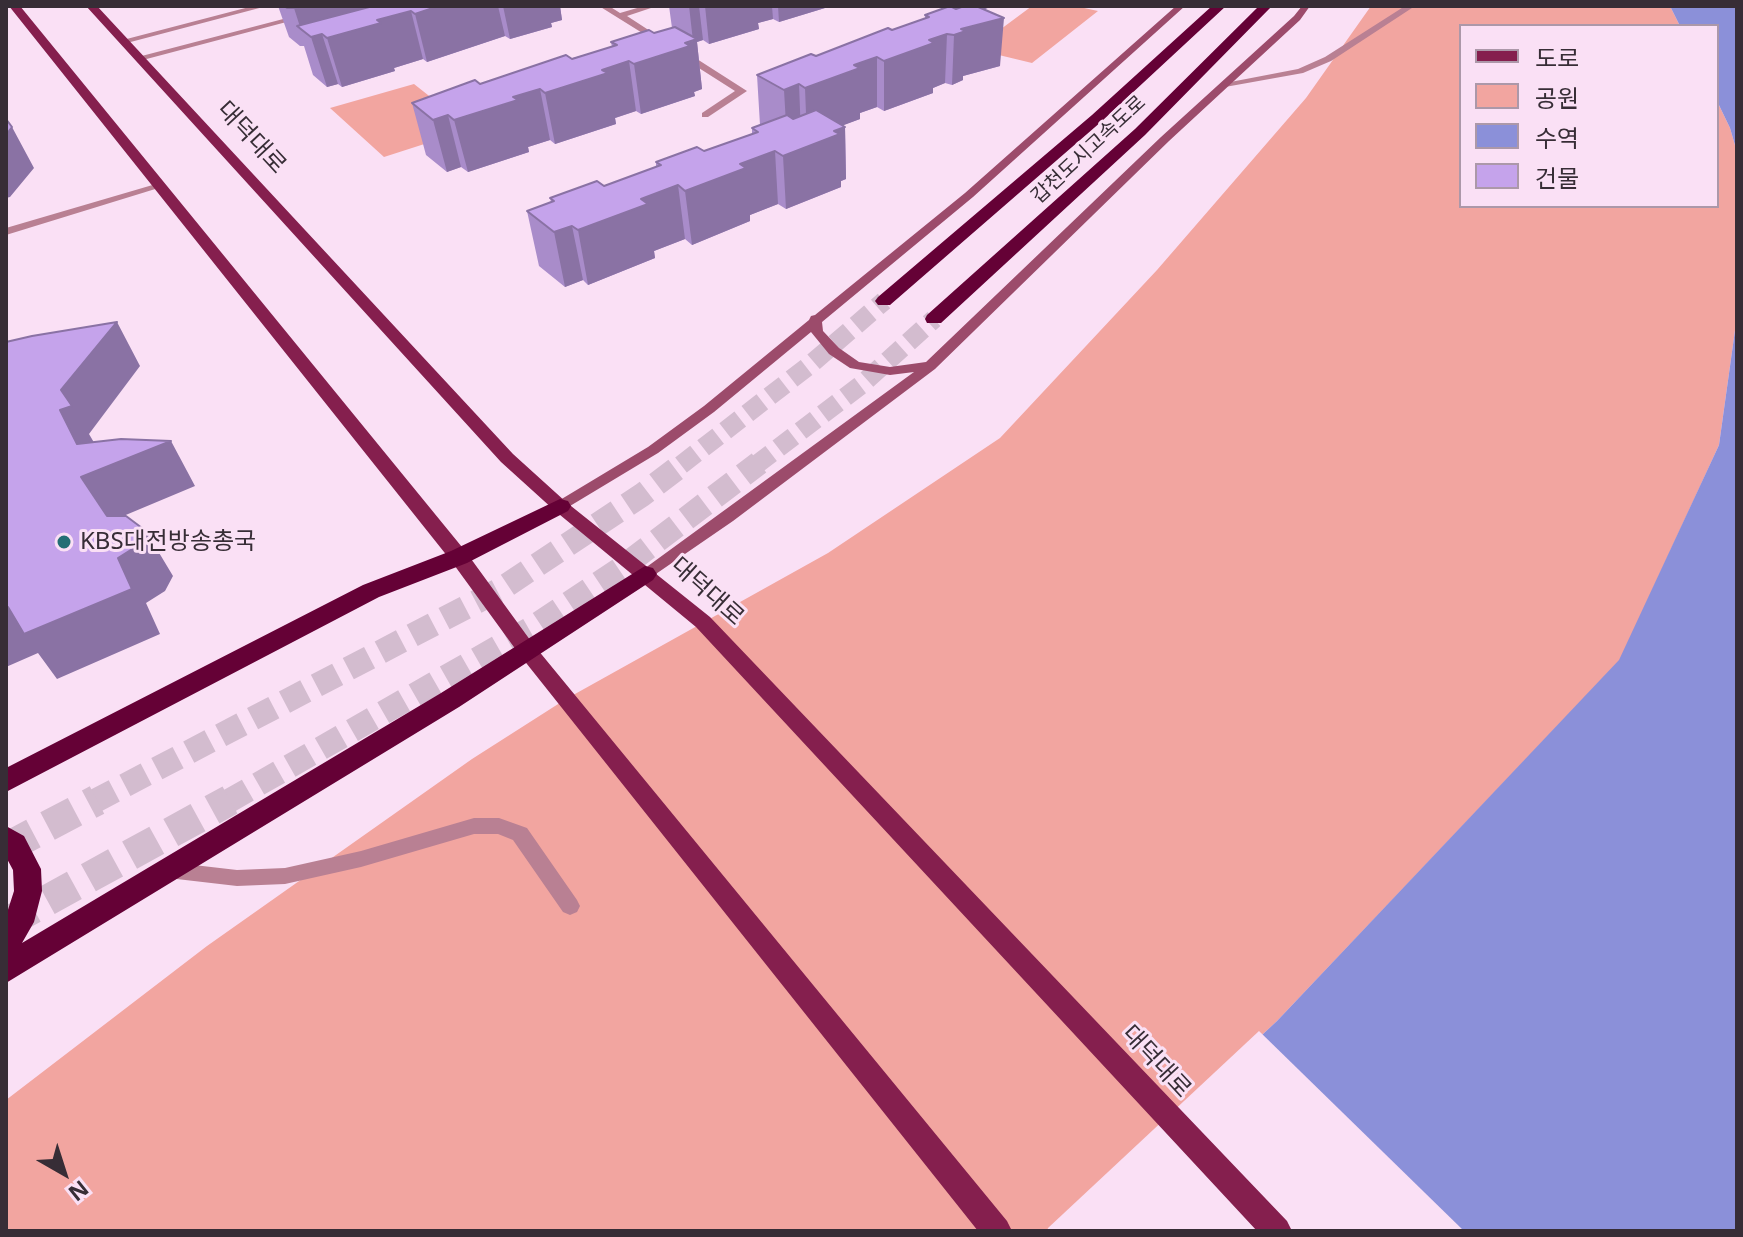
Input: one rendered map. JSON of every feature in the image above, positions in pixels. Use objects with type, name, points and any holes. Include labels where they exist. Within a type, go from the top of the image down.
[{"type":"highway","name":"갑천도시고속도로","points":[[884,301],[1097,118],[1220,6]]},
{"type":"highway","name":"갑천도시고속도로","points":[[934,319],[1150,122],[1266,6]]},
{"type":"highway","points":[[6,781],[371,591],[459,557],[560,506]]},
{"type":"highway","points":[[6,969],[450,700],[645,574]]},
{"type":"highway","points":[[6,838],[14,845],[27,869],[28,891],[19,922],[6,942]]},
{"type":"main road","points":[[14,6],[459,557],[566,699],[997,1231]]},
{"type":"main road","name":"대덕대로","points":[[91,6],[507,458],[560,506],[703,622],[1277,1231]]},
{"type":"street","points":[[123,41],[263,6]]},
{"type":"street","points":[[139,58],[343,6]]},
{"type":"street","points":[[603,6],[742,91],[705,115]]},
{"type":"street","points":[[619,16],[653,6]]},
{"type":"street","points":[[560,506],[664,442],[709,409],[969,195],[1181,6]]},
{"type":"street","points":[[645,574],[728,517],[930,366],[1297,18],[1306,6]]},
{"type":"street","points":[[1225,84],[1300,71],[1328,59],[1411,6]]},
{"type":"street","points":[[6,232],[160,186]]},
{"type":"street","points":[[815,319],[817,332],[825,342],[855,365],[890,371],[930,366]]},
{"type":"street","points":[[168,870],[237,878],[285,876],[361,859],[474,826],[499,826],[520,834],[570,906]]},
{"type":"green space","points":[[1032,6],[1075,6],[1098,11],[1032,63],[974,49]]},
{"type":"green space","points":[[1371,6],[1670,6],[1679,24],[1459,24],[1459,208],[1719,208],[1719,105],[1737,152],[1737,316],[1719,445],[1620,660],[1277,1021],[1051,1231],[6,1231],[6,1100],[207,946],[472,759],[566,699],[828,553],[1000,438],[1157,270],[1306,98]]},
{"type":"green space","points":[[414,84],[471,129],[384,157],[330,108]]},
{"type":"water","points":[[1670,6],[1737,6],[1737,152],[1719,105],[1719,24],[1679,24]]},
{"type":"water","points":[[1737,316],[1737,1231],[1051,1231],[1277,1021],[1619,660],[1719,445]]},
{"type":"pier","points":[[1259,1031],[1464,1231],[1047,1231],[1048,1228]]},
{"type":"building","points":[[373,6],[439,6],[415,14],[411,11],[377,20],[381,23],[327,38],[322,34],[311,37],[297,26]]},
{"type":"building","points":[[950,6],[956,9],[976,6],[1004,18],[929,40],[934,43],[884,61],[877,57],[854,65],[860,68],[805,88],[799,84],[784,90],[757,75],[888,28],[892,30],[929,17],[925,15]]},
{"type":"building","points":[[675,27],[697,39],[685,43],[690,46],[634,64],[629,61],[602,70],[608,73],[545,93],[540,89],[513,97],[518,100],[454,120],[448,115],[433,120],[412,103],[475,80],[480,84],[566,55],[572,59],[617,45],[611,42],[649,30],[654,33]]},
{"type":"building","points":[[816,110],[845,127],[834,131],[840,134],[783,156],[775,151],[740,164],[746,168],[685,191],[678,185],[641,199],[648,204],[578,230],[572,226],[554,232],[527,211],[554,201],[550,198],[597,181],[604,186],[661,165],[656,162],[697,147],[704,151],[758,132],[752,128],[787,115],[793,119]]},
{"type":"building","points":[[6,119],[12,127],[6,135]]},
{"type":"building","name":"KBS대전방송총국","points":[[117,322],[61,390],[72,406],[60,410],[77,444],[121,439],[171,441],[81,477],[107,516],[126,516],[146,531],[137,546],[118,558],[132,589],[24,634],[6,608],[6,342]]},
{"type":"tunnel","points":[[681,465],[811,364],[884,301]]},
{"type":"tunnel","points":[[756,465],[861,385],[934,319]]},
{"type":"tunnel","points":[[93,802],[501,589],[642,495],[684,463]]},
{"type":"tunnel","points":[[227,802],[535,626],[620,569],[759,463]]},
{"type":"tunnel","points":[[6,848],[97,800]]},
{"type":"tunnel","points":[[6,923],[230,800]]},
{"type":"place","name":"KBS대전방송총국","points":[[64,542]]}]
